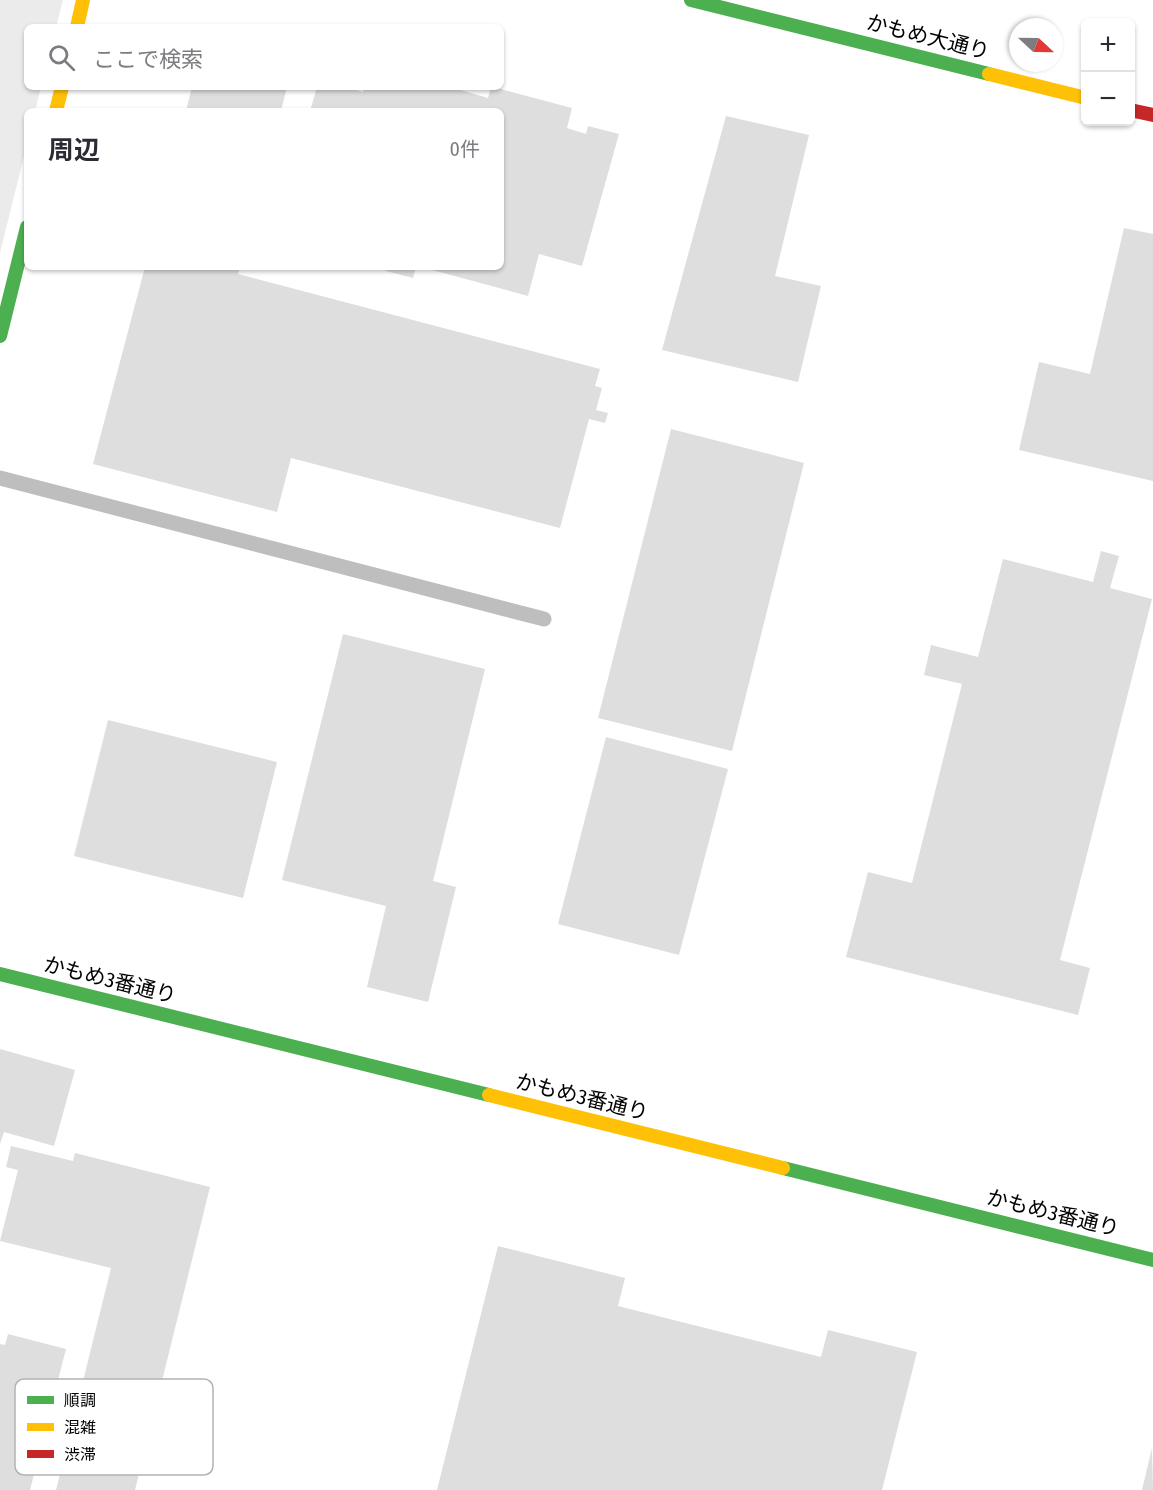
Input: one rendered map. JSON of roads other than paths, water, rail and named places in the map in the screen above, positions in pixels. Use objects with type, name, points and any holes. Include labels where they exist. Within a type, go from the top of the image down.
[{"type":"street","points":[[78,24],[84,0]]},
{"type":"street","name":"かもめ大通り","points":[[691,0],[1081,97]]},
{"type":"street","points":[[57,108],[61,90]]},
{"type":"street","points":[[1135,111],[1153,115]]},
{"type":"street","points":[[0,336],[24,239]]},
{"type":"street","name":"かもめ3番通り","points":[[0,975],[1153,1260]]},
{"type":"lane","points":[[0,478],[544,619]]}]
